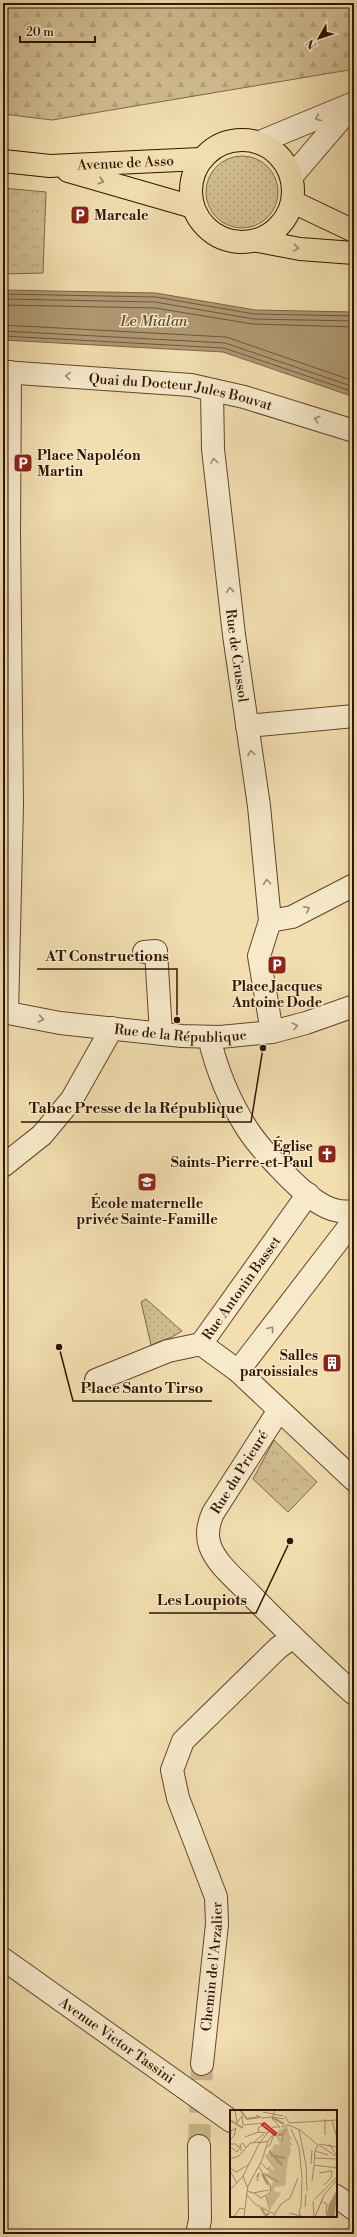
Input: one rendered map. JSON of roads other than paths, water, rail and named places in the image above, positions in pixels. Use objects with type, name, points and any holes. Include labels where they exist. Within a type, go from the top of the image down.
[{"type":"main road","points":[[258,241],[274,232],[286,219],[293,202],[292,176],[280,156],[260,142],[241,139],[222,143],[201,159],[190,185],[193,207],[208,230],[222,239],[244,243],[258,241],[300,249],[354,253]]},
{"type":"main road","name":"Avenue de Asso","points":[[3,161],[50,166],[201,159]]},
{"type":"main road","name":"Avenue de Asso","points":[[50,166],[193,207]]},
{"type":"main road","points":[[293,202],[354,231]]},
{"type":"street","points":[[260,142],[354,103]]},
{"type":"street","points":[[292,176],[354,103]]},
{"type":"street","points":[[5,1012],[12,805],[6,372]]},
{"type":"street","name":"Quai du Docteur Jules Bouvat","points":[[6,372],[163,382],[212,390],[244,397],[354,430]]},
{"type":"street","name":"Rue de Crussol","points":[[212,390],[213,449],[246,726],[259,806],[270,920]]},
{"type":"street","points":[[246,726],[354,716]]},
{"type":"street","points":[[272,1032],[260,956],[270,920],[292,917],[354,885]]},
{"type":"street","points":[[144,952],[156,951],[160,1034]]},
{"type":"street","name":"Rue de la République","points":[[5,1012],[60,1023],[160,1034],[209,1037],[272,1032],[306,1023],[354,1006]]},
{"type":"street","points":[[3,1166],[42,1134],[72,1098],[112,1028]]},
{"type":"street","points":[[209,1037],[230,1098],[246,1127],[266,1152],[308,1194],[329,1208],[341,1211],[354,1211],[348,1228],[341,1238],[238,1371]]},
{"type":"street","name":"Rue Antonin Basset","points":[[308,1194],[201,1344],[238,1371],[354,1480]]},
{"type":"street","points":[[96,1380],[168,1351],[201,1344]]},
{"type":"street","name":"Rue du Prieuré","points":[[279,1410],[213,1513],[208,1531],[210,1544],[222,1565],[293,1637],[354,1694]]},
{"type":"street","name":"Chemin de l'Arzalier","points":[[202,2064],[217,1924],[216,1897],[178,1798],[172,1770],[183,1741],[278,1648],[293,1637]]},
{"type":"street","name":"Avenue Victor Tassini","points":[[3,1959],[230,2120]]},
{"type":"street","points":[[197,2234],[200,2220],[199,2146]]},
{"type":"street","points":[[337,2197],[354,2209]]},
{"type":"water","name":"Le Mialan","points":[[3,290],[156,293],[255,310],[354,312],[354,397],[223,352],[3,340]]},
{"type":"tunnel","points":[[199,2146],[202,2064]]},
{"type":"place","name":"Marcale","points":[[80,215]]},
{"type":"place","name":"Place Napoléon Martin","points":[[23,463]]},
{"type":"place","name":"Place Jacques Antoine Dode","points":[[277,965]]},
{"type":"place","name":"AT Constructions","points":[[177,1020]]},
{"type":"place","name":"Tabac Presse de la République","points":[[263,1048]]},
{"type":"place","name":"Église Saints-Pierre-et-Paul","points":[[327,1154]]},
{"type":"place","name":"École maternelle privée Sainte-Famille","points":[[147,1182]]},
{"type":"place","name":"Place Santo Tirso","points":[[59,1347]]},
{"type":"place","name":"Salles paroissiales","points":[[332,1363]]},
{"type":"place","name":"Les Loupiots","points":[[290,1541]]}]
